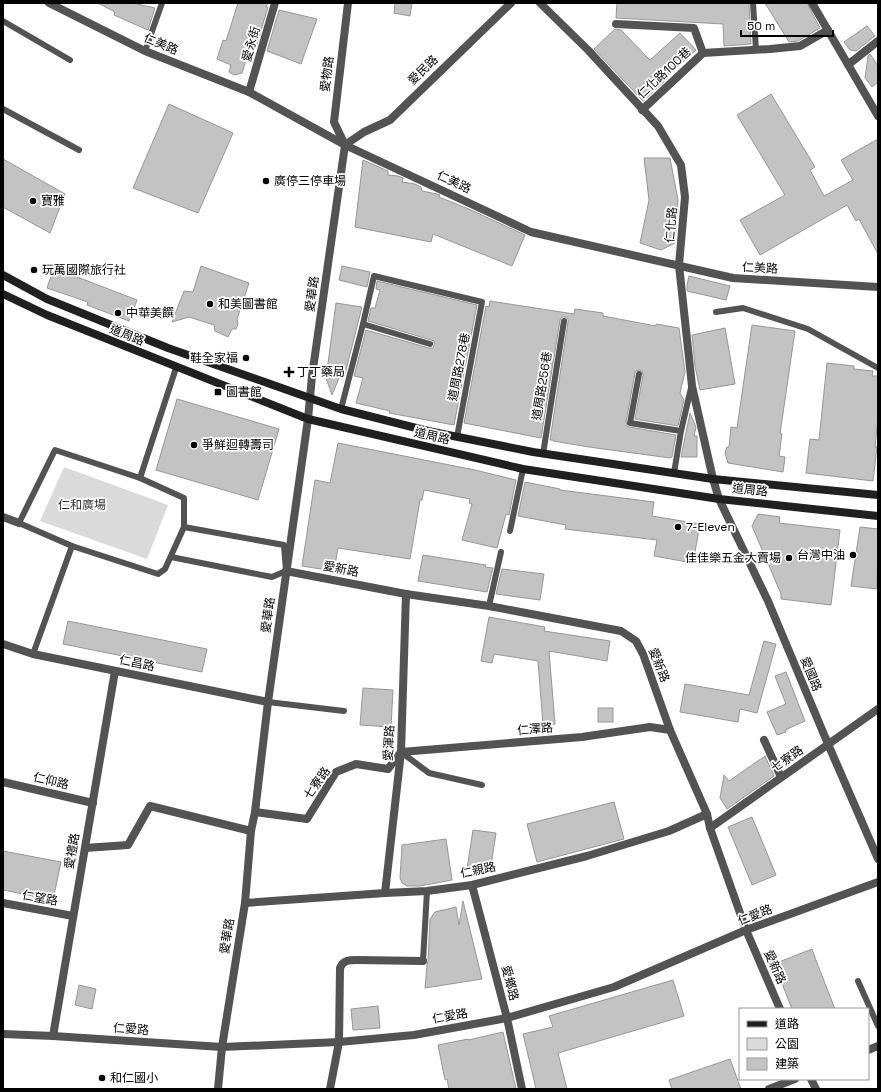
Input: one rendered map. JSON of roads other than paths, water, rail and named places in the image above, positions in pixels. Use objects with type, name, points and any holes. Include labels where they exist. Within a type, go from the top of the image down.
[{"type":"main road","name":"道周路","points":[[3,275],[47,299],[168,348],[341,409],[457,437],[542,454],[713,479],[878,495]]},
{"type":"main road","name":"道周路","points":[[3,294],[47,315],[176,368],[308,419],[523,469],[719,499],[878,516]]},
{"type":"street","name":"仁美路","points":[[49,3],[145,51],[249,92],[346,145],[531,232],[733,278],[878,287]]},
{"type":"street","name":"愛永街","points":[[249,92],[275,3]]},
{"type":"street","name":"愛物路","points":[[346,145],[334,122],[348,3]]},
{"type":"street","name":"愛民路","points":[[346,145],[364,132],[390,120],[511,3]]},
{"type":"street","name":"仁化路","points":[[540,3],[588,50],[658,126],[681,165],[685,197],[679,266],[692,386],[719,499]]},
{"type":"street","points":[[812,3],[878,116]]},
{"type":"street","points":[[616,24],[694,28],[703,53],[800,46],[828,30]]},
{"type":"street","points":[[849,64],[878,40]]},
{"type":"street","name":"仁化路100巷","points":[[642,110],[703,53]]},
{"type":"street","name":"愛華路","points":[[218,1089],[222,1047],[245,903],[250,831],[255,812],[268,702],[346,145]]},
{"type":"street","name":"愛國路","points":[[719,499],[768,601],[878,859]]},
{"type":"street","points":[[3,517],[19,523]]},
{"type":"street","name":"愛新路","points":[[286,571],[406,594],[489,606],[622,631],[636,641],[643,654],[670,730],[707,814],[710,828],[746,930],[780,1008]]},
{"type":"street","name":"愛渾路","points":[[385,893],[401,752],[406,594]]},
{"type":"street","name":"仁昌路","points":[[3,644],[33,654],[268,702]]},
{"type":"street","name":"愛禮路","points":[[53,1036],[115,671]]},
{"type":"street","name":"七寮路","points":[[710,828],[878,708]]},
{"type":"street","name":"仁澤路","points":[[401,752],[582,737],[650,727],[670,730]]},
{"type":"street","points":[[764,740],[782,777]]},
{"type":"street","name":"七寮路","points":[[255,812],[307,819],[336,772],[356,764],[388,769],[401,752]]},
{"type":"street","name":"仁仰路","points":[[3,782],[93,803]]},
{"type":"street","points":[[85,848],[128,845],[150,806],[250,831]]},
{"type":"street","name":"仁親路","points":[[245,903],[427,891],[472,884],[595,853],[669,831],[707,814]]},
{"type":"street","name":"仁愛路","points":[[3,1034],[222,1047],[339,1042],[414,1035],[507,1018],[614,987],[746,930],[878,882]]},
{"type":"street","name":"愛鄉路","points":[[472,884],[507,1018],[522,1089]]},
{"type":"street","name":"仁望路","points":[[3,903],[73,916]]},
{"type":"street","points":[[330,1089],[339,1042],[340,968],[342,963],[347,960],[423,961]]},
{"type":"street","points":[[769,1089],[792,1080]]},
{"type":"street","points":[[812,1080],[816,1089]]},
{"type":"lane","points":[[145,51],[162,3]]},
{"type":"lane","points":[[753,3],[756,50]]},
{"type":"lane","points":[[3,21],[70,60]]},
{"type":"lane","points":[[3,109],[79,150]]},
{"type":"lane","name":"道周路278巷","points":[[363,324],[374,276],[482,302],[457,437]]},
{"type":"lane","points":[[716,312],[743,308],[808,329],[878,368]]},
{"type":"lane","name":"道周路256巷","points":[[542,454],[564,321]]},
{"type":"lane","points":[[341,409],[363,324],[430,344]]},
{"type":"lane","points":[[140,478],[176,368]]},
{"type":"lane","points":[[639,374],[630,423],[681,431]]},
{"type":"lane","points":[[674,473],[681,431],[692,386]]},
{"type":"lane","points":[[55,450],[140,478],[184,498],[184,527],[165,569],[158,574],[72,546],[19,523],[55,450]]},
{"type":"lane","points":[[510,531],[523,469]]},
{"type":"lane","points":[[171,557],[272,577],[286,571],[284,545],[184,527]]},
{"type":"lane","points":[[33,654],[72,546]]},
{"type":"lane","points":[[489,606],[501,552]]},
{"type":"lane","points":[[268,702],[344,711]]},
{"type":"lane","points":[[401,752],[429,774],[482,785]]},
{"type":"lane","points":[[423,961],[427,891]]},
{"type":"lane","points":[[858,981],[878,1026]]},
{"type":"place","name":"廣停三停車場","points":[[266,181]]},
{"type":"place","name":"寶雅","points":[[33,201]]},
{"type":"place","name":"玩萬國際旅行社","points":[[34,270]]},
{"type":"place","name":"和美圖書館","points":[[210,304]]},
{"type":"place","name":"中華美饌","points":[[118,313]]},
{"type":"place","name":"鞋全家福","points":[[246,358]]},
{"type":"place","name":"丁丁藥局","points":[[289,372]]},
{"type":"place","name":"圖書館","points":[[218,392]]},
{"type":"place","name":"爭鮮迴轉壽司","points":[[194,445]]},
{"type":"place","name":"7-Eleven","points":[[678,527]]},
{"type":"place","name":"台灣中油","points":[[853,555]]},
{"type":"place","name":"佳佳樂五金大賣場","points":[[789,558]]},
{"type":"place","name":"和仁國小","points":[[102,1078]]},
{"type":"park label","name":"仁和廣場","points":[[82,505]]}]
